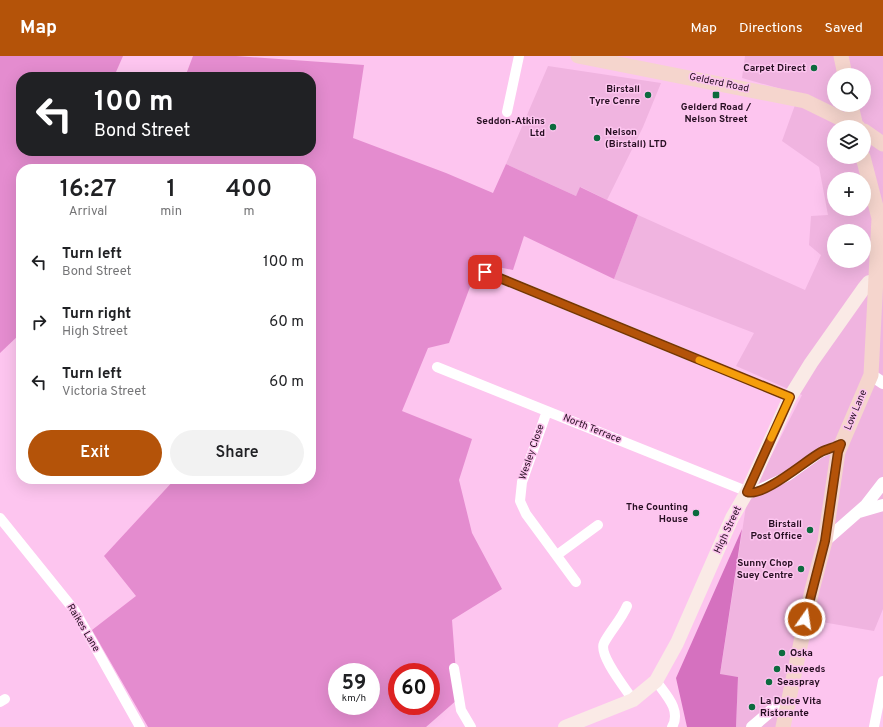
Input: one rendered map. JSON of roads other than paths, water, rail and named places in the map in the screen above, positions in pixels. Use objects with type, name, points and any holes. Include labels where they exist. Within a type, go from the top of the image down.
[{"type":"main road","name":"Gelderd Road","points":[[578,56],[805,101],[843,120]]},
{"type":"main road","points":[[841,56],[844,68]]},
{"type":"main road","name":"Gelderd Road","points":[[871,136],[883,144]]},
{"type":"main road","points":[[865,164],[879,218],[876,282],[877,379]]},
{"type":"main road","name":"High Street","points":[[565,727],[633,700],[656,681],[677,643],[732,518],[747,492],[790,397],[811,363],[864,288],[869,282],[876,282]]},
{"type":"main road","name":"Low Lane","points":[[782,727],[812,590],[825,541],[838,452],[877,379]]},
{"type":"street","points":[[507,112],[519,56]]},
{"type":"street","points":[[485,272],[790,397]]},
{"type":"street","name":"North Terrace","points":[[437,367],[547,410],[747,492]]},
{"type":"street","name":"Wesley Close","points":[[547,410],[522,482],[520,501],[526,514],[576,582]]},
{"type":"street","points":[[747,492],[754,493],[781,479],[820,453],[841,444]]},
{"type":"street","points":[[825,541],[858,512],[883,483]]},
{"type":"street","points":[[858,512],[883,505]]},
{"type":"street","name":"Raikes Lane","points":[[0,518],[75,611],[140,727]]},
{"type":"street","points":[[557,555],[598,525]]},
{"type":"street","points":[[627,606],[621,620],[603,644],[603,650],[604,655],[633,700]]},
{"type":"street","points":[[454,668],[461,710],[471,727]]},
{"type":"street","points":[[656,681],[673,706],[675,715],[672,727]]},
{"type":"street","points":[[874,727],[883,681]]},
{"type":"street","points":[[752,727],[779,704],[786,704]]},
{"type":"place","name":"Carpet Direct","points":[[814,68]]},
{"type":"place","name":"Birstall Tyre Cenre","points":[[648,95]]},
{"type":"place","name":"Gelderd Road / Nelson Street","points":[[716,95]]},
{"type":"place","name":"Seddon-Atkins Ltd","points":[[553,127]]},
{"type":"place","name":"Nelson (Birstall) LTD","points":[[597,138]]},
{"type":"place","name":"The Counting House","points":[[696,513]]},
{"type":"place","name":"Birstall Post Office","points":[[810,530]]},
{"type":"place","name":"Sunny Chop Suey Centre","points":[[801,569]]},
{"type":"place","name":"Oska","points":[[782,653]]},
{"type":"place","name":"Naveeds","points":[[777,669]]},
{"type":"place","name":"Seaspray","points":[[769,682]]},
{"type":"place","name":"La Dolce Vita Ristorante","points":[[752,707]]}]
